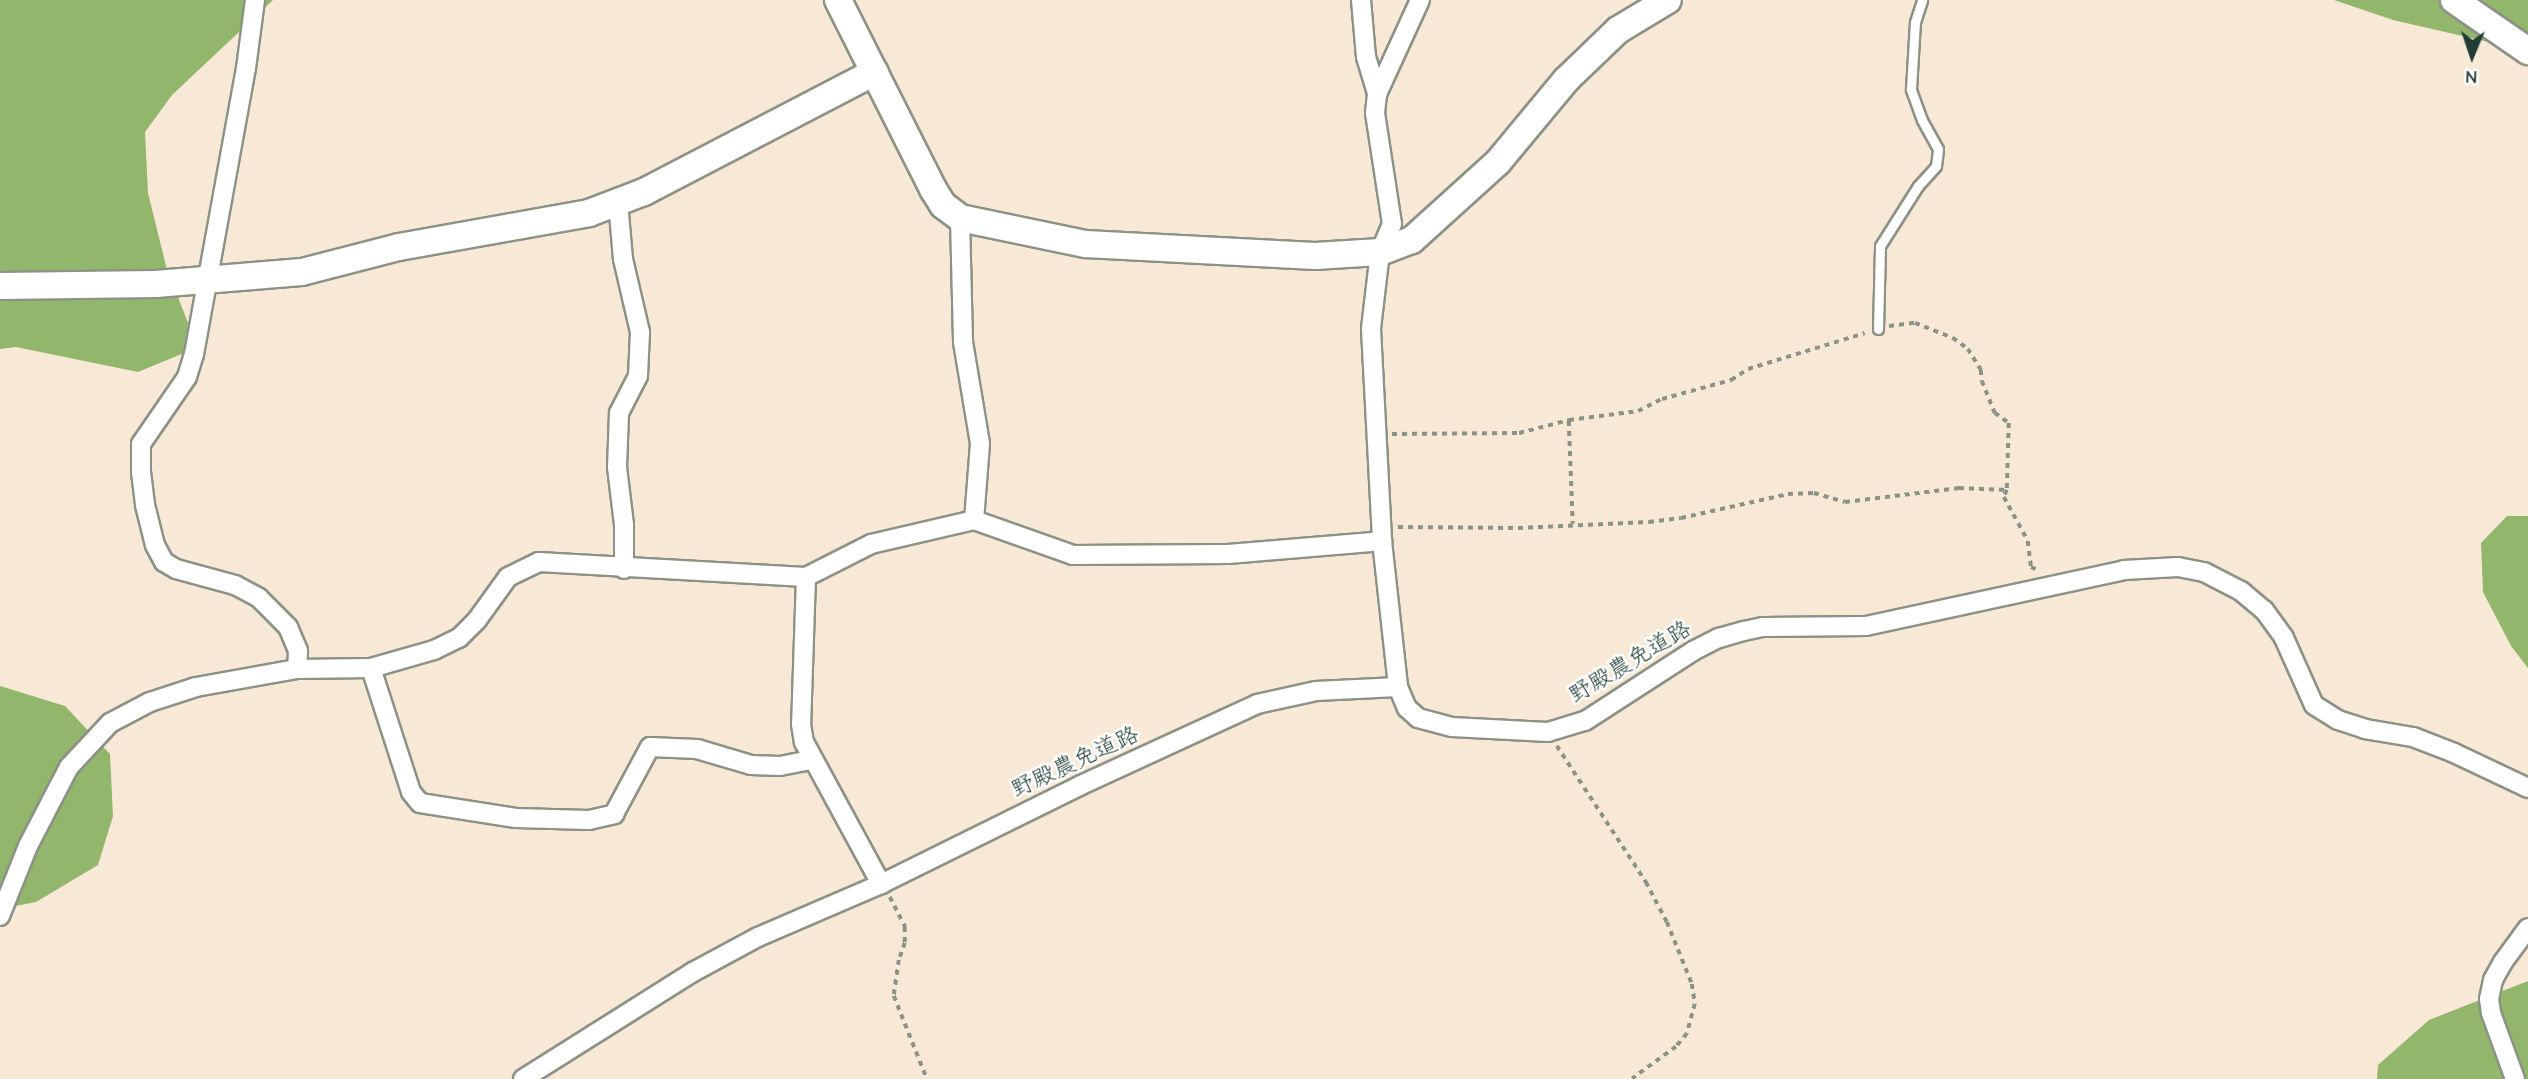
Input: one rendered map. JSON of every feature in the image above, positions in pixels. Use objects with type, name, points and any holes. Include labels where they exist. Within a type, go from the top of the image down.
[{"type":"street","points":[[255,0],[246,68],[205,281],[194,354],[187,377],[141,444],[145,505],[155,545],[164,562],[176,569],[234,585],[259,598],[288,627],[298,651],[297,669]]},
{"type":"street","points":[[838,0],[933,189],[943,205],[960,218],[1086,244],[1315,256],[1380,252],[1412,240],[1498,162],[1566,80],[1618,30],[1668,0]]},
{"type":"street","points":[[1362,0],[1366,57],[1377,94]]},
{"type":"street","points":[[1398,687],[1382,534],[1371,329],[1380,252],[1392,224],[1375,113],[1377,94],[1420,0]]},
{"type":"street","points":[[2454,0],[2528,51]]},
{"type":"street","points":[[0,286],[205,281],[302,272],[399,247],[589,213],[645,192],[875,72]]},
{"type":"street","points":[[618,202],[623,258],[640,332],[638,376],[619,412],[617,467],[624,525],[624,569]]},
{"type":"street","points":[[960,218],[962,342],[980,444],[974,520]]},
{"type":"street","points":[[0,916],[28,846],[69,767],[110,723],[150,702],[196,687],[297,669],[371,668],[434,650],[459,638],[477,620],[508,577],[538,562],[569,562],[624,569],[806,577],[871,544],[974,520],[1073,555],[1228,554],[1382,534]]},
{"type":"street","name":"野殿農免道路","points":[[523,1079],[611,1022],[747,942],[881,884],[1079,786],[1256,705],[1316,691],[1398,687],[1407,708],[1418,718],[1430,722],[1452,727],[1548,732],[1585,721],[1625,698],[1653,675],[1719,638],[1763,627],[1866,626],[2124,570],[2178,567],[2204,572],[2241,591],[2264,610],[2284,638],[2314,705],[2365,729],[2423,741],[2528,788]]},
{"type":"street","points":[[806,577],[801,724],[804,742],[881,884]]},
{"type":"street","points":[[371,668],[411,792],[420,803],[516,818],[589,820],[614,814],[650,747],[697,749],[751,765],[780,766],[812,760]]},
{"type":"street","points":[[2515,1079],[2491,1013],[2489,999],[2493,980],[2528,928]]},
{"type":"lane","points":[[1878,330],[1880,246],[1918,186],[1936,166],[1938,149],[1922,120],[1911,89],[1915,22],[1922,0]]},
{"type":"path","points":[[1377,436],[1423,432],[1469,435],[1519,433],[1569,421],[1638,411],[1662,399],[1731,380],[1748,369],[1900,323],[1915,323],[1953,338],[1968,349],[1981,370],[1982,381],[1995,413],[2009,423],[2007,490],[2004,497],[2028,541],[2031,567],[2043,573]]},
{"type":"path","points":[[1569,421],[1573,524]]},
{"type":"path","points":[[1382,534],[1681,518],[1788,494],[1814,493],[1845,502],[1959,488],[2007,490]]},
{"type":"path","points":[[1548,732],[1646,882],[1667,922],[1692,984],[1695,1003],[1687,1034],[1675,1047],[1632,1079]]},
{"type":"path","points":[[881,884],[901,915],[905,927],[905,943],[894,996],[927,1079]]},
{"type":"green space","points":[[0,0],[273,0],[172,95],[145,132],[148,193],[166,266],[188,323],[184,353],[138,372],[16,347],[0,349]]},
{"type":"green space","points":[[2334,0],[2528,0],[2528,51],[2393,20]]},
{"type":"green space","points":[[2507,516],[2528,516],[2528,668],[2511,646],[2483,592],[2481,543]]},
{"type":"green space","points":[[0,686],[65,706],[110,754],[113,816],[98,865],[36,902],[0,909]]},
{"type":"green space","points":[[2528,981],[2528,1079],[2377,1079],[2378,1065],[2429,1020]]}]
